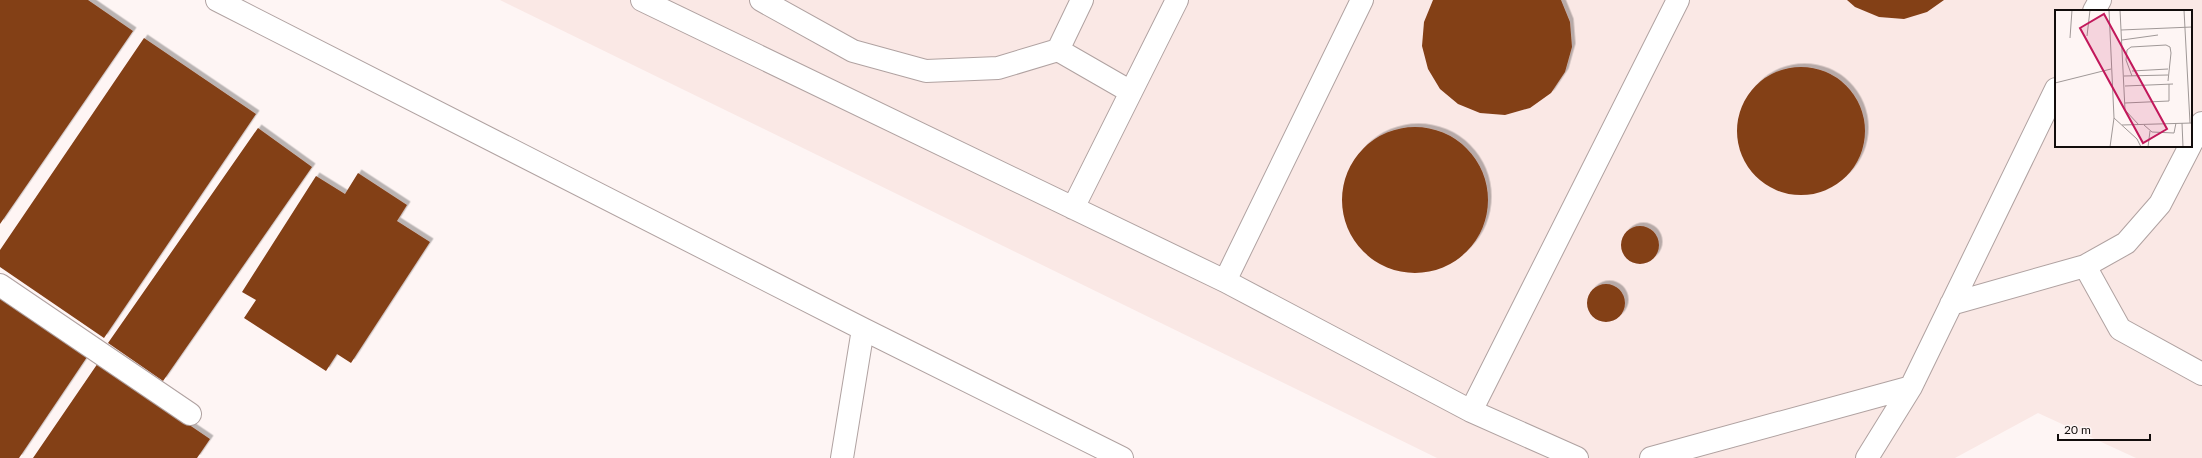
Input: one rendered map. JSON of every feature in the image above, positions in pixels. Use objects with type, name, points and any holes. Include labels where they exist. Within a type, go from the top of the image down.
[{"type":"street","points":[[217,0],[863,329],[1122,458]]},
{"type":"street","points":[[642,0],[1225,281],[1471,411],[1577,458]]},
{"type":"street","points":[[761,0],[853,51],[926,71],[998,68],[1058,50],[1131,92]]},
{"type":"street","points":[[1058,50],[1082,0]]},
{"type":"street","points":[[1073,208],[1177,0]]},
{"type":"street","points":[[1225,281],[1362,0]]},
{"type":"street","points":[[1471,411],[1678,0]]},
{"type":"street","points":[[2095,10],[2100,0]]},
{"type":"street","points":[[1867,458],[1911,387],[2055,91]]},
{"type":"street","points":[[2192,141],[2202,123]]},
{"type":"street","points":[[1951,304],[2085,266],[2126,243],[2160,204],[2189,147]]},
{"type":"street","points":[[2085,266],[2120,329],[2202,374]]},
{"type":"street","points":[[0,285],[190,414]]},
{"type":"street","points":[[842,458],[863,329]]},
{"type":"street","points":[[1650,458],[1911,387]]},
{"type":"shaded area","points":[[500,0],[2202,0],[2202,458],[2136,458],[2038,413],[1955,458],[1437,458]]},
{"type":"building","points":[[0,0],[88,0],[133,31],[0,224]]},
{"type":"building","points":[[1433,0],[1561,0],[1570,22],[1572,47],[1565,72],[1551,93],[1530,108],[1505,115],[1480,113],[1458,104],[1440,89],[1428,69],[1422,46],[1424,22]]},
{"type":"building","points":[[1847,0],[1944,0],[1927,12],[1904,19],[1879,17],[1855,7]]},
{"type":"building","points":[[144,38],[256,114],[104,338],[0,267],[0,250]]},
{"type":"building","points":[[1795,67],[1807,67],[1825,72],[1846,86],[1860,107],[1864,119],[1864,143],[1860,155],[1846,176],[1836,184],[1820,192],[1807,195],[1795,195],[1777,190],[1756,176],[1748,166],[1740,150],[1737,137],[1737,125],[1742,107],[1756,86],[1766,78],[1782,70]]},
{"type":"building","points":[[1408,127],[1422,127],[1436,130],[1456,139],[1467,148],[1476,159],[1485,179],[1488,200],[1485,221],[1476,241],[1467,252],[1456,261],[1436,270],[1422,273],[1408,273],[1394,270],[1374,261],[1363,252],[1354,241],[1345,221],[1342,207],[1342,193],[1345,179],[1354,159],[1363,148],[1374,139],[1394,130]]},
{"type":"building","points":[[258,128],[312,167],[163,381],[108,343]]},
{"type":"building","points":[[358,173],[407,205],[397,221],[430,242],[351,363],[337,354],[326,371],[244,318],[256,300],[242,292],[316,176],[345,194]]},
{"type":"building","points":[[1640,226],[1650,229],[1656,235],[1659,245],[1656,255],[1650,261],[1640,264],[1630,261],[1624,255],[1621,245],[1624,235],[1630,229]]},
{"type":"building","points":[[1602,284],[1610,284],[1620,289],[1624,296],[1624,310],[1620,317],[1610,322],[1602,322],[1592,317],[1590,314],[1587,307],[1587,299],[1592,289],[1595,287]]},
{"type":"building","points":[[0,298],[87,357],[19,458],[0,458]]},
{"type":"building","points":[[98,363],[210,439],[197,458],[33,458]]}]
